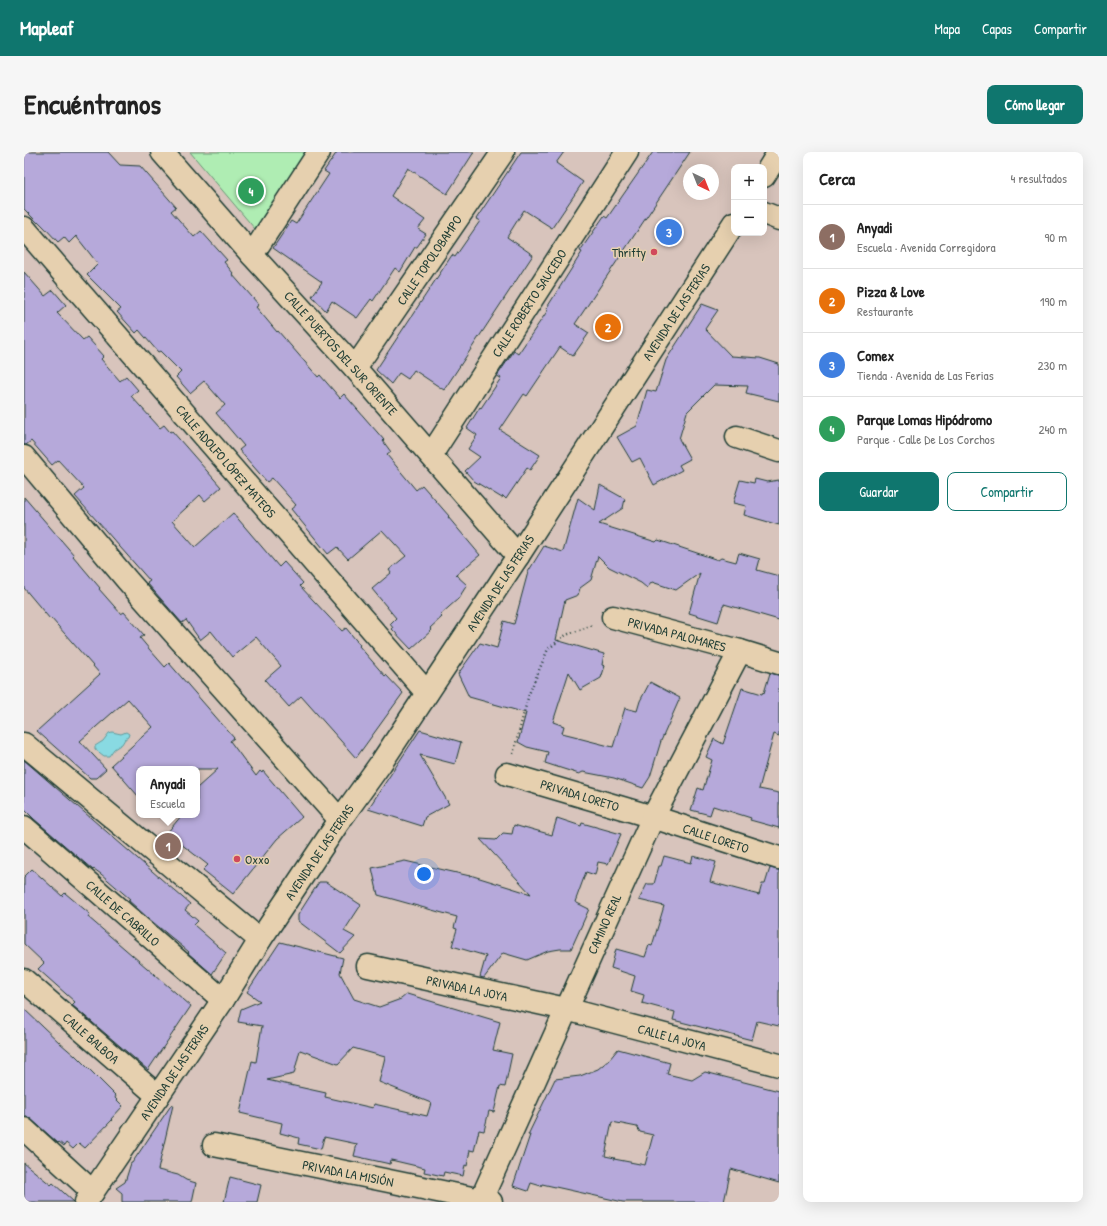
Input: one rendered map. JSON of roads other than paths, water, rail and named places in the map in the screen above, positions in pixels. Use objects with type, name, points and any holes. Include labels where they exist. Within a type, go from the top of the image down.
[{"type":"street","name":"CALLE PUERTOS DEL SUR ORIENTE","points":[[162,152],[252,255],[355,368],[518,556]]},
{"type":"street","points":[[252,255],[319,152]]},
{"type":"street","name":"CALLE TOPOLOBAMPO","points":[[355,368],[503,152]]},
{"type":"street","name":"CALLE ROBERTO SAUCEDO","points":[[431,455],[627,152]]},
{"type":"street","points":[[767,171],[779,152]]},
{"type":"street","points":[[767,215],[779,219]]},
{"type":"street","name":"AVENIDA DE LAS FERIAS","points":[[90,1197],[340,820],[380,763],[518,556],[731,227]]},
{"type":"street","name":"CALLE ADOLFO LÓPEZ MATEOS","points":[[24,228],[427,693]]},
{"type":"street","points":[[737,437],[779,451]]},
{"type":"street","points":[[24,457],[127,580],[340,820]]},
{"type":"street","name":"PRIVADA PALOMARES","points":[[614,617],[779,663]]},
{"type":"street","name":"CAMINO REAL","points":[[484,1201],[566,1009],[653,817],[740,651]]},
{"type":"street","points":[[24,744],[260,940]]},
{"type":"street","name":"PRIVADA LORETO","points":[[507,774],[653,817]]},
{"type":"street","name":"CALLE LORETO","points":[[653,817],[779,858]]},
{"type":"street","name":"CALLE DE CABRILLO","points":[[24,826],[222,1000]]},
{"type":"street","name":"PRIVADA LA JOYA","points":[[368,966],[566,1009]]},
{"type":"street","name":"CALLE BALBOA","points":[[24,980],[158,1096]]},
{"type":"street","name":"CALLE LA JOYA","points":[[566,1009],[779,1065]]},
{"type":"street","points":[[24,1129],[90,1197]]},
{"type":"street","name":"PRIVADA LA MISIÓN","points":[[214,1146],[484,1201]]},
{"type":"water","points":[[112,732],[121,734],[126,732],[129,734],[122,744],[114,749],[109,756],[104,756],[95,749],[95,746],[103,741],[109,733]]},
{"type":"place","name":"Parque Lomas Hipódromo","points":[[251,191]]},
{"type":"place","name":"Comex","points":[[669,232]]},
{"type":"place","name":"Thrifty","points":[[654,252]]},
{"type":"place","name":"Pizza & Love","points":[[608,327]]},
{"type":"place","name":"Anyadi","points":[[168,846]]},
{"type":"place","name":"Oxxo","points":[[237,859]]}]
